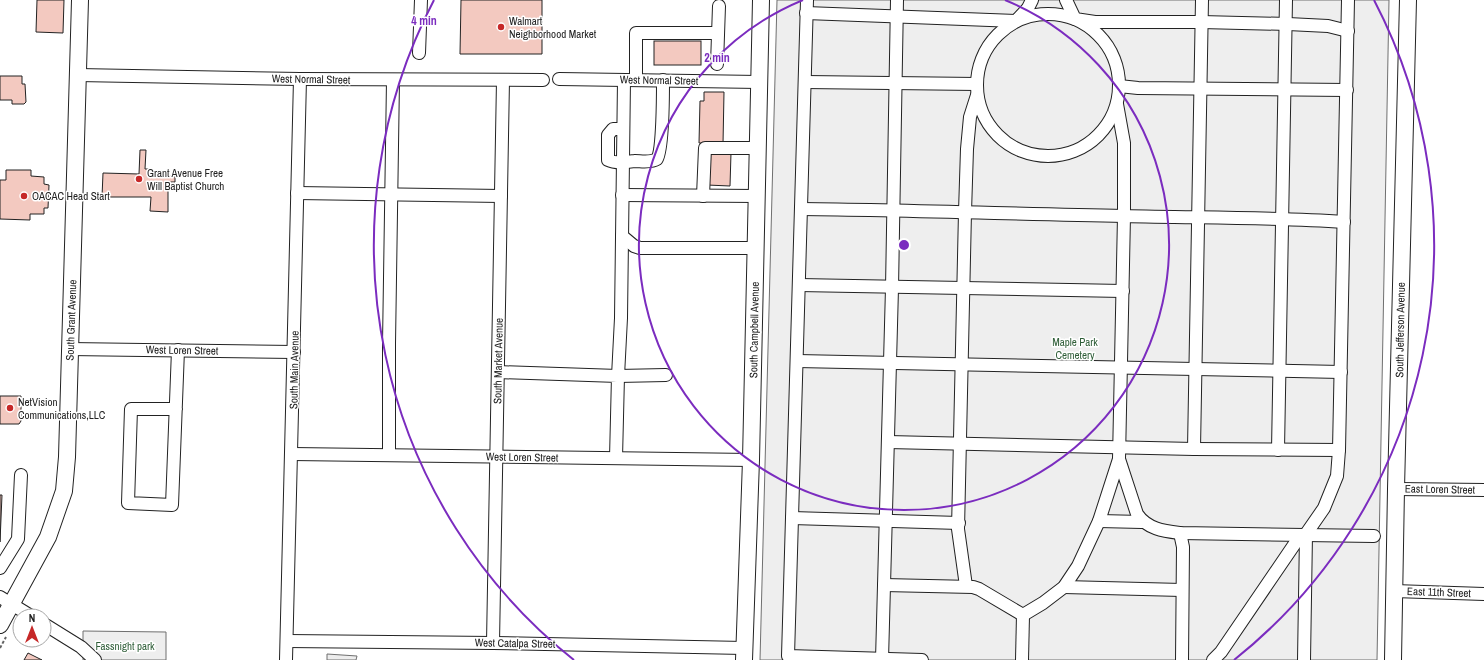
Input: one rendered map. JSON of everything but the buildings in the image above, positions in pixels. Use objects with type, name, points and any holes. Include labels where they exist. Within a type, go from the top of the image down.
[{"type":"main road","name":"South Grant Avenue","points":[[0,625],[6,600],[48,537],[64,491],[67,457],[80,0]]},
{"type":"main road","name":"South Campbell Avenue","points":[[744,654],[751,460],[761,0]]},
{"type":"main road","name":"South Jefferson Avenue","points":[[1393,660],[1408,0]]},
{"type":"street","points":[[419,53],[421,0]]},
{"type":"street","points":[[807,0],[788,656],[922,660]]},
{"type":"street","points":[[882,659],[892,288],[896,0]]},
{"type":"street","points":[[966,586],[961,553],[959,523],[965,212],[967,149],[970,117],[977,90],[980,65],[987,47],[1000,32],[1016,21],[1028,8],[1032,0]]},
{"type":"street","points":[[977,90],[980,106],[988,124],[1002,139],[1019,150],[1039,155],[1059,155],[1078,149],[1095,138],[1108,122],[1116,104],[1119,86],[1117,69],[1112,53],[1102,39],[1090,27],[1075,19],[1066,0]]},
{"type":"street","points":[[1194,449],[1194,369],[1202,0]]},
{"type":"street","points":[[1278,450],[1286,0]]},
{"type":"street","points":[[1213,660],[1221,652],[1296,542],[1306,534],[1324,508],[1337,476],[1341,372],[1348,0]]},
{"type":"street","points":[[718,64],[719,6]]},
{"type":"street","points":[[806,13],[1016,21],[1030,16],[1052,14],[1095,22],[1286,24],[1328,26],[1348,31]]},
{"type":"street","points":[[616,458],[621,318],[623,129],[636,33],[718,33]]},
{"type":"street","name":"West Normal Street","points":[[78,75],[300,79],[543,80]]},
{"type":"street","name":"South Main Avenue","points":[[286,660],[300,79]]},
{"type":"street","name":"West Normal Street","points":[[559,79],[759,82]]},
{"type":"street","points":[[389,456],[393,80]]},
{"type":"street","name":"South Market Avenue","points":[[493,642],[503,80]]},
{"type":"street","points":[[623,162],[653,160],[659,156],[661,141],[663,80]]},
{"type":"street","points":[[805,82],[895,83],[977,90]]},
{"type":"street","points":[[1119,86],[1138,88],[1347,90]]},
{"type":"street","points":[[1023,615],[1043,603],[1064,587],[1078,566],[1099,521],[1119,453],[1123,291],[1124,143],[1116,104]]},
{"type":"street","points":[[703,196],[705,148],[758,148]]},
{"type":"street","points":[[297,193],[501,196]]},
{"type":"street","points":[[622,195],[757,196]]},
{"type":"street","points":[[801,209],[1282,218],[1344,222]]},
{"type":"street","points":[[622,236],[634,246],[640,248],[756,248]]},
{"type":"street","points":[[799,285],[892,288],[1123,291]]},
{"type":"street","name":"West Loren Street","points":[[70,349],[294,352]]},
{"type":"street","points":[[176,410],[131,409],[128,504],[172,505],[176,410],[178,350]]},
{"type":"street","points":[[797,361],[1341,372]]},
{"type":"street","points":[[498,372],[618,376],[666,374]]},
{"type":"street","points":[[888,442],[960,444],[1119,453],[1194,449],[1339,450]]},
{"type":"street","points":[[1119,453],[1137,514],[1142,522]]},
{"type":"street","name":"West Loren Street","points":[[292,454],[751,460]]},
{"type":"street","points":[[0,568],[18,539],[21,475]]},
{"type":"street","name":"East Loren Street","points":[[1396,489],[1484,490]]},
{"type":"street","points":[[792,518],[959,523]]},
{"type":"street","points":[[1099,521],[1142,522],[1155,528],[1180,532],[1374,536]]},
{"type":"street","points":[[1180,532],[1183,547],[1182,660]]},
{"type":"street","points":[[1304,660],[1306,534]]},
{"type":"street","points":[[884,585],[966,586],[979,589],[1023,615]]},
{"type":"street","points":[[1064,587],[1182,590]]},
{"type":"street","name":"East 11th Street","points":[[1394,591],[1484,594]]},
{"type":"street","points":[[6,600],[18,608]]},
{"type":"street","points":[[1022,660],[1023,615]]},
{"type":"street","points":[[52,629],[95,660]]},
{"type":"street","name":"West Catalpa Street","points":[[287,640],[493,642],[744,654]]},
{"type":"green space","name":"Maple Park Cemetery","points":[[777,0],[1389,0],[1377,660],[760,660]]},
{"type":"green space","name":"Fassnight park","points":[[83,631],[166,632],[166,660],[83,660]]},
{"type":"shaded area","points":[[327,654],[357,656],[356,660],[327,660]]},
{"type":"place","name":"Walmart Neighborhood Market","points":[[501,27]]},
{"type":"place","name":"Grant Avenue Free Will Baptist Church","points":[[139,179]]},
{"type":"place","name":"OACAC Head Start","points":[[24,196]]},
{"type":"place","name":"NetVision Communications,LLC","points":[[10,408]]}]
